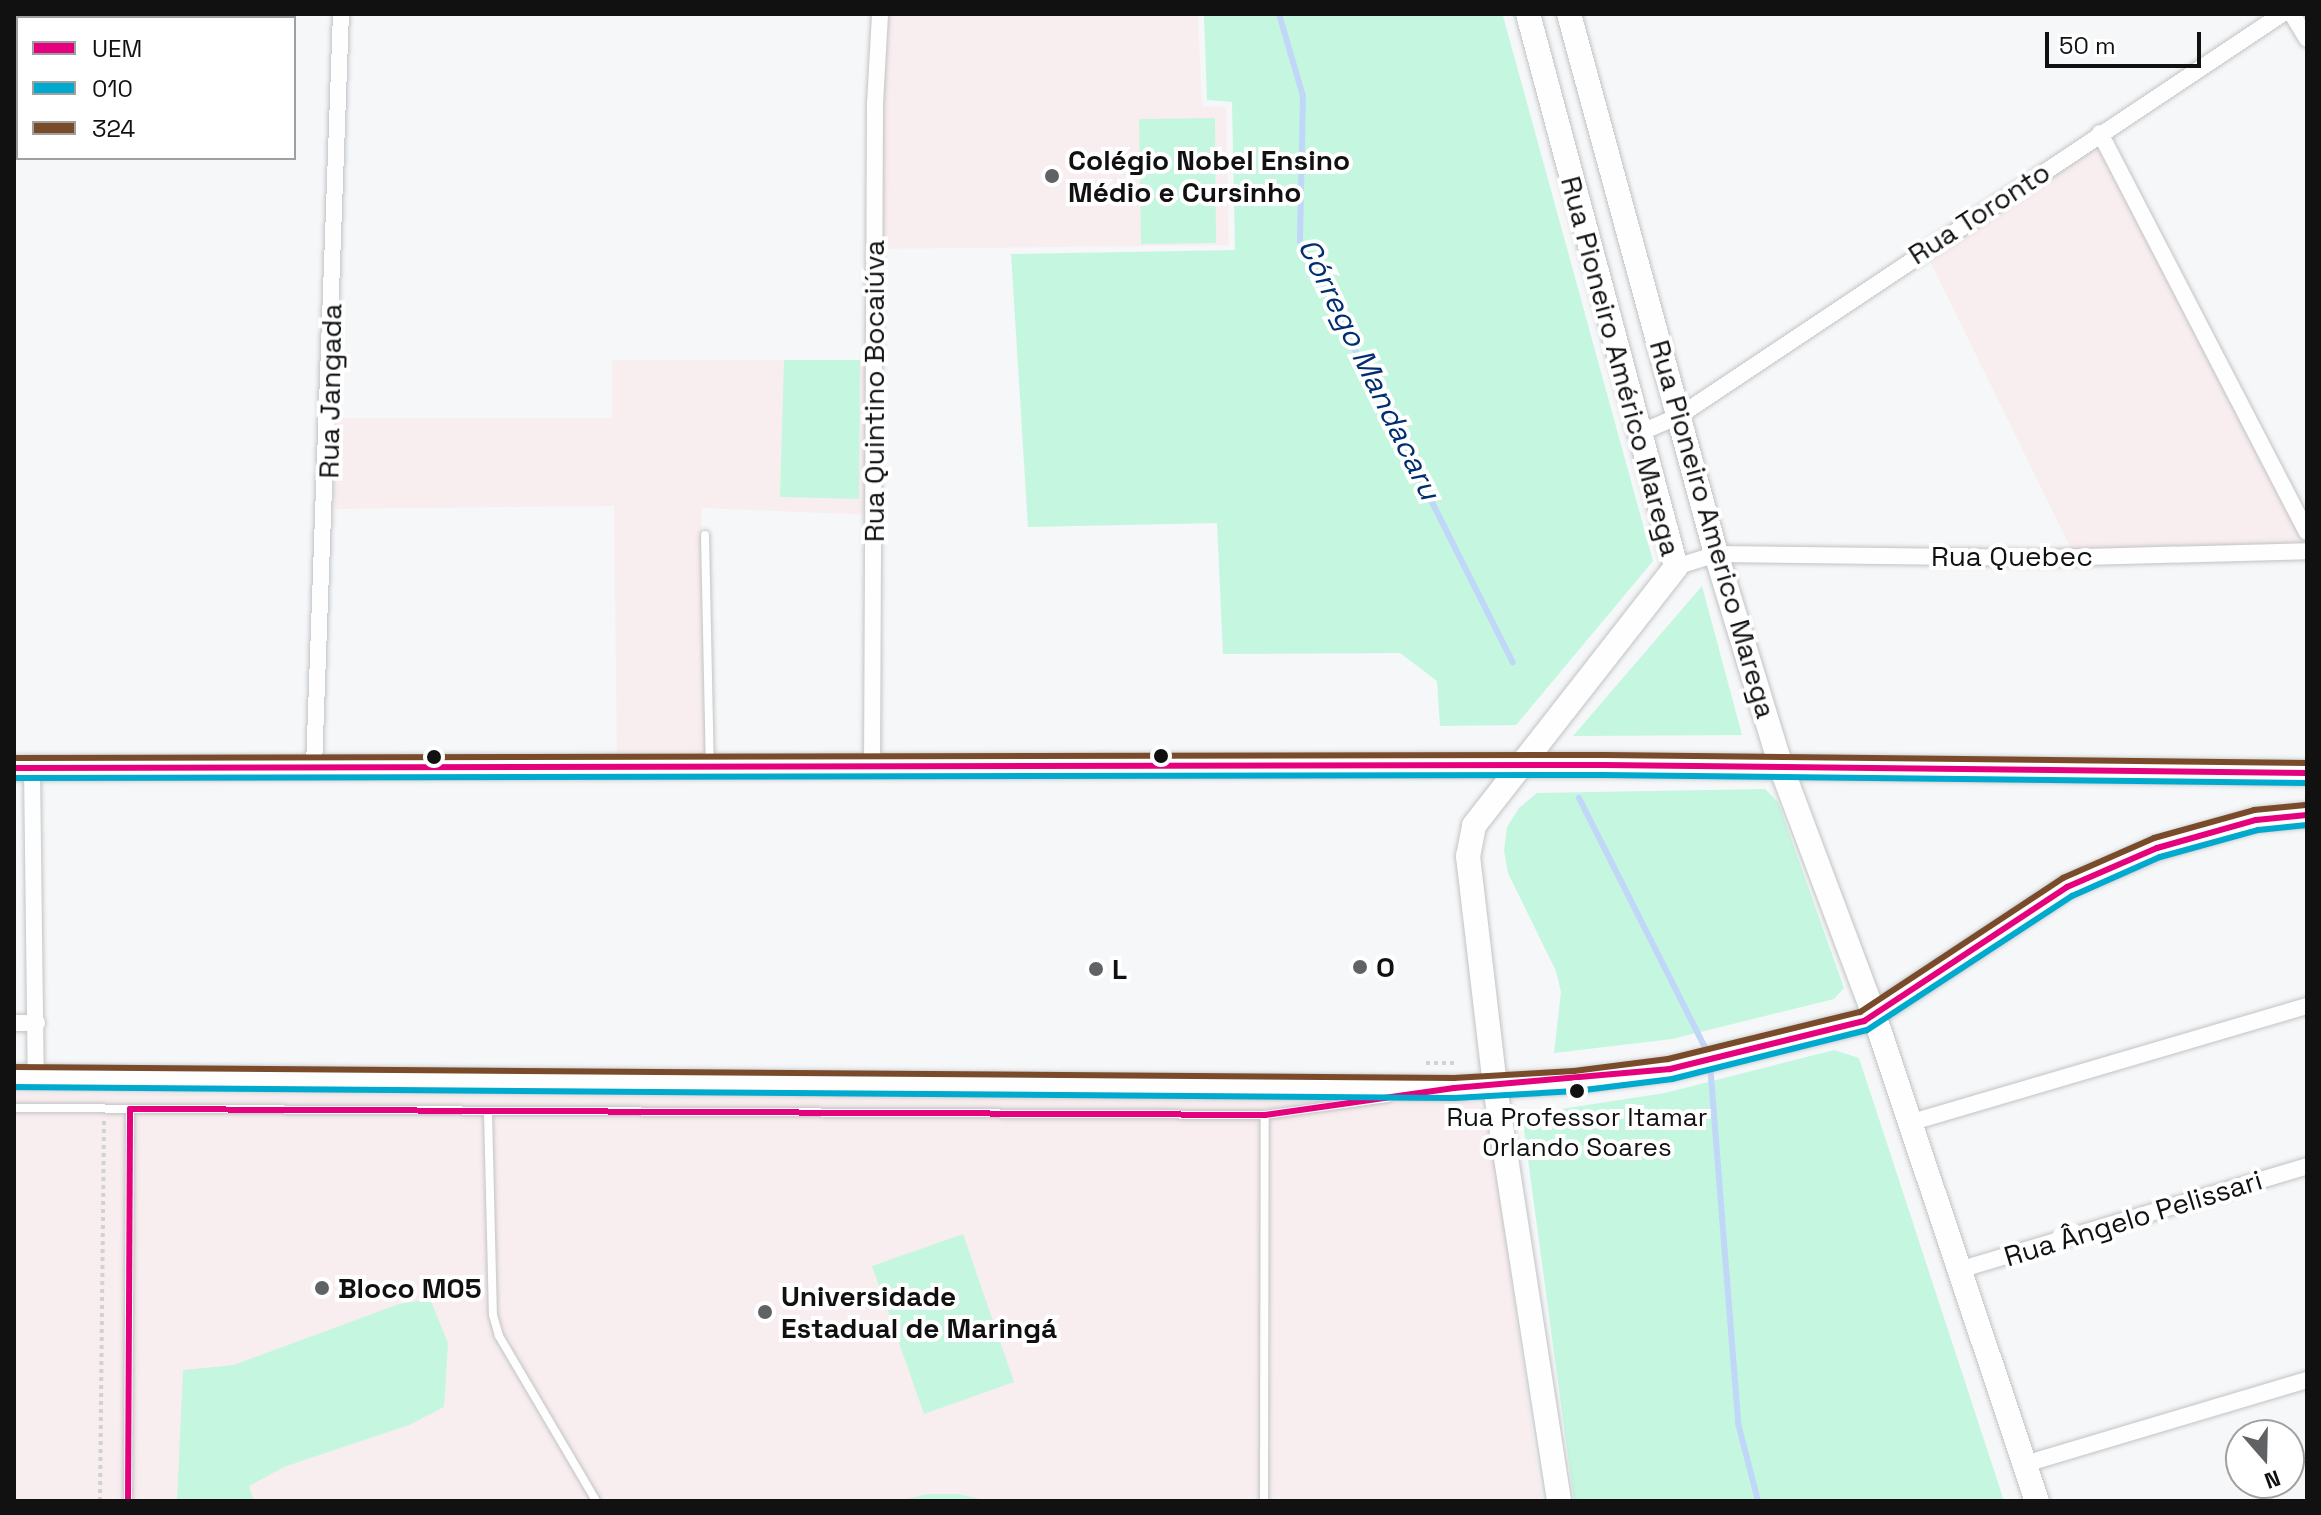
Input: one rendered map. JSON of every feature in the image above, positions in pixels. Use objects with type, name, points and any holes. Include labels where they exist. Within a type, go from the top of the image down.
[{"type":"main road","name":"Rua Pioneiro Américo Marega","points":[[1528,14],[1676,567],[1474,826],[1468,856],[1495,1087],[1559,1501]]},
{"type":"main road","name":"Rua Pioneiro Américo Marega","points":[[1569,14],[1646,291]]},
{"type":"main road","name":"Rua Pioneiro Americo Marega","points":[[1646,291],[1716,554],[1781,767],[1874,1015],[2037,1501]]},
{"type":"main road","points":[[23,768],[1781,767],[2307,773]]},
{"type":"main road","points":[[25,1077],[1454,1088],[1495,1087],[1670,1069],[1748,1052],[1874,1015],[2067,887],[2157,848],[2256,820],[2307,815]]},
{"type":"street","name":"Rua Jangada","points":[[314,767],[341,14]]},
{"type":"street","name":"Rua Quintino Bocaiúva","points":[[872,769],[875,104],[880,14]]},
{"type":"street","name":"Rua Toronto","points":[[1642,432],[1679,416],[2282,14]]},
{"type":"street","points":[[2292,14],[2307,39]]},
{"type":"street","points":[[2100,133],[2307,532]]},
{"type":"street","name":"Rua Quebec","points":[[1676,567],[1716,554],[2048,558],[2307,551]]},
{"type":"street","points":[[23,768],[37,1023],[25,1077]]},
{"type":"street","points":[[1909,1123],[2307,1006]]},
{"type":"street","points":[[14,1023],[37,1023]]},
{"type":"street","name":"Rua Ângelo Pelissari","points":[[1959,1270],[2307,1166]]},
{"type":"street","points":[[2025,1464],[2307,1380]]},
{"type":"lane","points":[[705,535],[710,769]]},
{"type":"lane","points":[[14,1108],[1265,1115],[1454,1088]]},
{"type":"lane","points":[[128,1501],[130,1109]]},
{"type":"lane","points":[[488,1113],[493,1315],[499,1336],[596,1501]]},
{"type":"lane","points":[[1264,1501],[1265,1115]]},
{"type":"path","points":[[100,1501],[104,1108]]},
{"type":"shaded area","name":"Colégio Nobel Ensino Médio e Cursinho","points":[[876,14],[1198,14],[1202,106],[1226,107],[1229,245],[876,249]]},
{"type":"shaded area","points":[[2100,133],[2307,532],[2307,551],[2075,557],[1924,249]]},
{"type":"shaded area","points":[[612,360],[875,360],[874,515],[701,508],[706,769],[617,769],[614,506],[333,509],[336,418],[612,418]]},
{"type":"shaded area","name":"Universidade Estadual de Maringá","points":[[14,1093],[1465,1101],[1480,1105],[1489,1122],[1542,1501],[14,1501]]},
{"type":"green space","points":[[1204,14],[1503,16],[1653,561],[1516,725],[1440,726],[1437,681],[1400,653],[1223,654],[1217,523],[1028,527],[1011,254],[1235,250],[1232,102],[1207,100]]},
{"type":"green space","points":[[1215,118],[1216,243],[1141,244],[1139,119]]},
{"type":"green space","points":[[784,360],[860,360],[859,499],[780,497]]},
{"type":"green space","points":[[1702,586],[1742,735],[1573,736]]},
{"type":"green space","points":[[1765,789],[1778,802],[1844,988],[1834,999],[1672,1039],[1554,1053],[1561,992],[1556,971],[1508,873],[1504,851],[1507,827],[1519,808],[1537,793]]},
{"type":"green space","points":[[1834,1050],[1859,1058],[2004,1501],[1574,1501],[1522,1115],[1665,1093]]},
{"type":"green space","points":[[963,1234],[1014,1382],[924,1414],[872,1266]]},
{"type":"green space","points":[[430,1299],[448,1343],[444,1407],[409,1425],[284,1467],[249,1486],[254,1501],[177,1501],[183,1370],[234,1365],[399,1304]]},
{"type":"green space","points":[[927,1494],[958,1494],[989,1501],[899,1501]]},
{"type":"waterway","name":"Córrego Mandacaru","points":[[1279,14],[1303,96],[1300,241],[1513,662]]},
{"type":"waterway","name":"Córrego Mandacaru","points":[[1579,798],[1708,1053]]},
{"type":"waterway","name":"Córrego Mandacaru","points":[[1710,1064],[1738,1423],[1758,1501]]},
{"type":"transit line","name":"324","points":[[14,758],[1604,755],[2307,763]]},
{"type":"transit line","name":"UEM","points":[[14,768],[1604,765],[2307,773]]},
{"type":"transit line","name":"010","points":[[14,778],[1604,775],[2307,783]]},
{"type":"transit line","name":"324","points":[[14,1067],[1454,1078],[1574,1071],[1668,1059],[1860,1012],[2063,878],[2154,838],[2254,810],[2306,805]]},
{"type":"transit line","name":"UEM","points":[[128,1501],[130,1109],[1265,1115],[1454,1088],[1670,1069],[1864,1021],[2067,887],[2157,848],[2256,820],[2307,815]]},
{"type":"transit line","name":"010","points":[[14,1087],[1454,1098],[1576,1091],[1672,1079],[1867,1030],[2072,896],[2160,857],[2258,830],[2307,825]]},
{"type":"place","name":"Colégio Nobel Ensino Médio e Cursinho","points":[[1052,176]]},
{"type":"place","name":"O","points":[[1360,967]]},
{"type":"place","name":"L","points":[[1096,969]]},
{"type":"place","name":"Rua Professor Itamar Orlando Soares","points":[[1577,1091]]},
{"type":"place","name":"Bloco M05","points":[[322,1288]]},
{"type":"place","name":"Universidade Estadual de Maringá","points":[[765,1312]]}]
